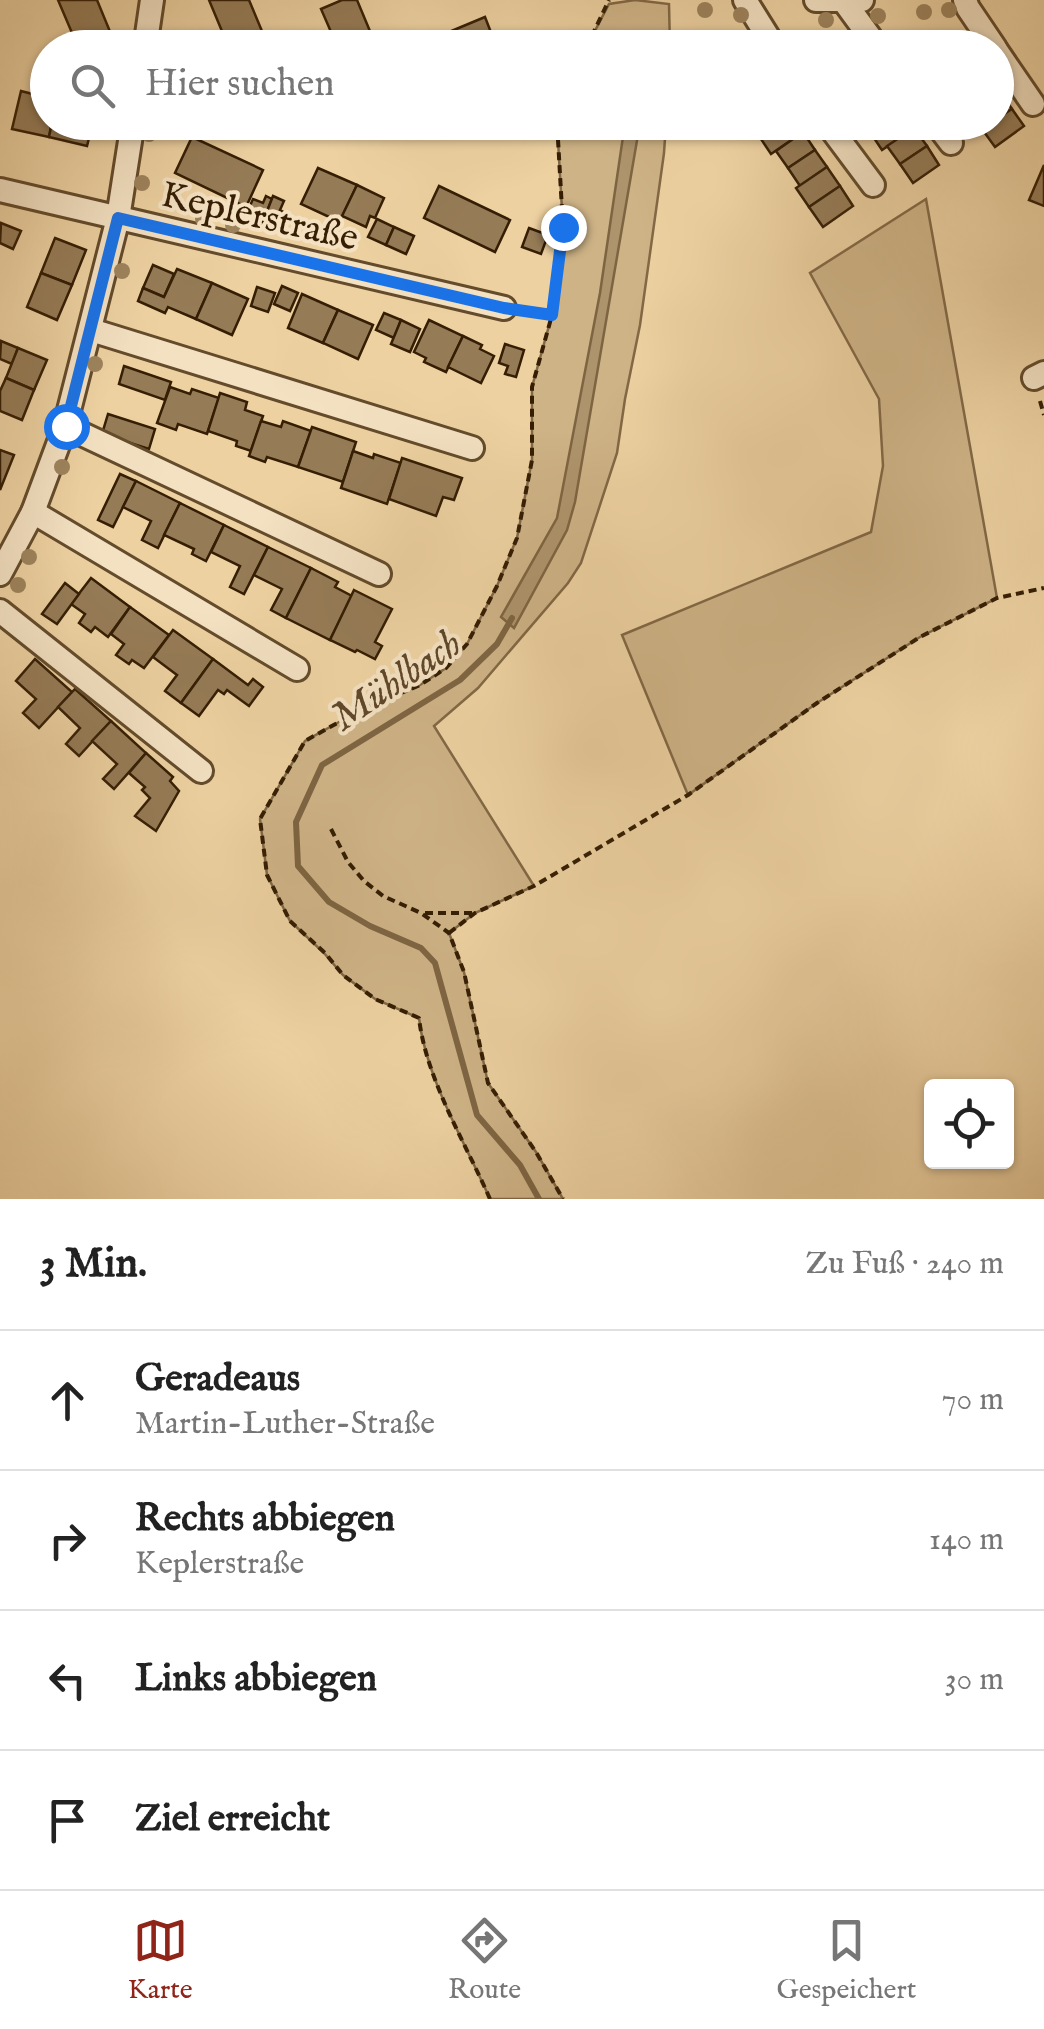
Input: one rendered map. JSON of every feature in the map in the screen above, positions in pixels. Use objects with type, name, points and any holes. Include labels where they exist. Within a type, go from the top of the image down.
[{"type":"street","points":[[148,30],[152,0]]},
{"type":"street","points":[[746,0],[765,30]]},
{"type":"street","points":[[816,0],[849,1],[867,30]]},
{"type":"street","points":[[965,0],[983,30]]},
{"type":"street","points":[[1014,76],[1033,104]]},
{"type":"street","points":[[0,574],[34,512],[66,426],[118,218],[130,140]]},
{"type":"street","points":[[839,140],[873,185]]},
{"type":"street","name":"Keplerstraße","points":[[0,190],[504,308]]},
{"type":"street","points":[[91,330],[472,448]]},
{"type":"street","points":[[66,426],[379,574]]},
{"type":"street","points":[[34,512],[297,669]]},
{"type":"street","points":[[0,610],[201,771]]},
{"type":"path","points":[[595,30],[609,0]]},
{"type":"path","points":[[490,1199],[422,1045],[419,1018],[376,999],[343,975],[290,921],[267,875],[260,819],[306,742],[356,712],[420,685],[446,668],[467,644],[498,586],[517,538],[532,460],[532,387],[552,315],[563,227],[558,140]]},
{"type":"path","points":[[504,308],[552,315]]},
{"type":"path","points":[[448,933],[475,913],[534,886],[688,795],[920,637],[997,598],[1044,588]]},
{"type":"path","points":[[332,829],[348,862],[364,881],[448,933],[464,972],[488,1083],[563,1199]]},
{"type":"path","points":[[421,913],[475,913]]},
{"type":"shaded area","points":[[635,0],[669,4],[670,30],[595,30],[609,4]]},
{"type":"shaded area","points":[[558,140],[665,140],[640,325],[617,453],[581,563],[478,688],[434,726],[534,886],[475,913],[449,933],[464,972],[488,1083],[563,1199],[490,1199],[438,1087],[419,1018],[375,999],[343,975],[290,921],[267,875],[260,819],[305,741],[357,712],[420,685],[446,668],[467,644],[497,586],[517,538],[532,460],[532,387],[552,315],[563,227]]},
{"type":"shaded area","points":[[622,140],[637,140],[575,502],[567,530],[514,628],[501,617],[557,518],[600,293]]},
{"type":"shaded area","points":[[926,199],[997,598],[920,637],[817,703],[688,795],[622,635],[871,532],[883,466],[879,399],[810,273]]},
{"type":"building","points":[[58,0],[97,0],[109,30],[71,30]]},
{"type":"building","points":[[209,0],[249,0],[262,30],[222,30]]},
{"type":"building","points":[[342,0],[357,0],[370,30],[330,30],[321,9]]},
{"type":"building","points":[[485,17],[490,30],[454,30]]},
{"type":"building","points":[[21,91],[30,93],[30,133],[12,129]]},
{"type":"building","points":[[1014,112],[1024,126],[1014,133]]},
{"type":"building","points":[[62,140],[88,140],[87,146]]},
{"type":"building","points":[[191,140],[198,140],[263,170],[246,207],[175,173]]},
{"type":"building","points":[[762,140],[791,140],[771,154]]},
{"type":"building","points":[[792,140],[808,140],[815,150],[788,168],[776,151]]},
{"type":"building","points":[[875,140],[897,140],[882,150]]},
{"type":"building","points":[[896,140],[923,140],[927,146],[900,164],[887,146]]},
{"type":"building","points":[[927,146],[939,165],[913,183],[900,164]]},
{"type":"building","points":[[815,150],[827,167],[800,186],[788,168]]},
{"type":"building","points":[[1044,165],[1044,206],[1029,200]]},
{"type":"building","points":[[827,167],[840,186],[809,207],[796,188]]},
{"type":"building","points":[[318,168],[357,185],[340,222],[301,204]]},
{"type":"building","points":[[357,185],[384,198],[366,227],[342,216]]},
{"type":"building","points":[[439,186],[510,220],[495,252],[424,218]]},
{"type":"building","points":[[840,186],[853,206],[823,227],[809,207]]},
{"type":"building","points":[[266,196],[272,199],[262,224],[245,217],[253,199],[263,203]]},
{"type":"building","points":[[273,196],[284,201],[280,210],[287,214],[280,232],[262,224]]},
{"type":"building","points":[[377,219],[394,227],[386,245],[368,237]]},
{"type":"building","points":[[1,223],[21,231],[13,249],[0,243]]},
{"type":"building","points":[[394,227],[414,236],[406,254],[386,245]]},
{"type":"building","points":[[529,228],[548,235],[541,254],[522,247]]},
{"type":"building","points":[[55,238],[86,250],[72,285],[41,273]]},
{"type":"building","points":[[153,265],[174,274],[164,297],[143,288]]},
{"type":"building","points":[[177,269],[212,283],[196,319],[168,307],[165,313],[138,301],[143,288],[164,297]]},
{"type":"building","points":[[41,273],[72,285],[57,320],[27,307]]},
{"type":"building","points":[[212,283],[248,299],[232,335],[196,319]]},
{"type":"building","points":[[282,286],[298,293],[290,311],[274,304]]},
{"type":"building","points":[[257,287],[275,293],[268,312],[251,306]]},
{"type":"building","points":[[302,294],[338,310],[323,343],[288,328]]},
{"type":"building","points":[[338,310],[373,325],[358,359],[323,343]]},
{"type":"building","points":[[384,313],[401,320],[394,338],[376,330]]},
{"type":"building","points":[[401,320],[420,329],[410,352],[391,344]]},
{"type":"building","points":[[429,320],[463,336],[446,372],[424,362],[426,358],[414,352]]},
{"type":"building","points":[[463,336],[494,356],[481,383],[448,367]]},
{"type":"building","points":[[1,341],[18,348],[12,364],[0,359]]},
{"type":"building","points":[[505,344],[524,350],[516,377],[505,374],[508,366],[499,363]]},
{"type":"building","points":[[18,348],[47,360],[34,390],[6,378]]},
{"type":"building","points":[[124,366],[171,382],[165,400],[119,384]]},
{"type":"building","points":[[6,378],[34,390],[22,420],[0,411],[0,391]]},
{"type":"building","points":[[170,387],[219,398],[207,434],[178,424],[176,430],[157,423]]},
{"type":"building","points":[[220,393],[247,402],[245,410],[263,416],[251,451],[236,446],[237,441],[208,431]]},
{"type":"building","points":[[108,414],[155,429],[149,449],[102,434]]},
{"type":"building","points":[[261,421],[281,427],[283,421],[311,431],[298,467],[249,456]]},
{"type":"building","points":[[312,427],[356,442],[343,482],[298,467]]},
{"type":"building","points":[[0,450],[14,455],[0,490]]},
{"type":"building","points":[[353,451],[401,463],[387,504],[341,488]]},
{"type":"building","points":[[402,458],[462,478],[454,500],[443,497],[436,516],[389,499]]},
{"type":"building","points":[[120,474],[136,481],[113,527],[98,520]]},
{"type":"building","points":[[136,481],[180,503],[158,548],[142,540],[151,521],[123,507]]},
{"type":"building","points":[[180,503],[224,525],[206,561],[192,554],[194,549],[164,535]]},
{"type":"building","points":[[224,525],[268,547],[244,594],[230,587],[240,566],[211,552]]},
{"type":"building","points":[[268,547],[311,568],[286,618],[271,610],[282,589],[254,575]]},
{"type":"building","points":[[311,568],[338,582],[335,587],[352,596],[330,640],[286,618]]},
{"type":"building","points":[[91,578],[130,607],[108,637],[95,627],[91,632],[79,623],[85,614],[71,604]]},
{"type":"building","points":[[65,583],[79,594],[57,624],[42,614]]},
{"type":"building","points":[[354,590],[392,609],[375,642],[382,646],[375,659],[330,640]]},
{"type":"building","points":[[130,607],[169,635],[144,668],[116,655],[124,644],[111,634]]},
{"type":"building","points":[[173,630],[213,659],[181,703],[165,691],[177,675],[153,657]]},
{"type":"building","points":[[35,659],[72,692],[39,728],[23,713],[36,699],[16,681]]},
{"type":"building","points":[[213,659],[248,685],[253,679],[263,687],[249,706],[227,690],[224,694],[218,690],[199,716],[181,703]]},
{"type":"building","points":[[75,689],[111,721],[79,756],[66,744],[80,728],[58,707]]},
{"type":"building","points":[[111,721],[146,753],[114,789],[103,779],[117,764],[92,741]]},
{"type":"building","points":[[146,753],[173,777],[170,781],[179,791],[156,831],[135,816],[150,798],[142,790],[145,787],[129,773]]},
{"type":"waterway","name":"Mühlbach","points":[[512,618],[497,644],[460,680],[322,765],[296,822],[298,866],[329,902],[370,926],[421,948],[435,963],[477,1115],[520,1165],[539,1199]]},
{"type":"route","points":[[66,426],[118,218],[504,308],[552,315],[563,227]]}]
